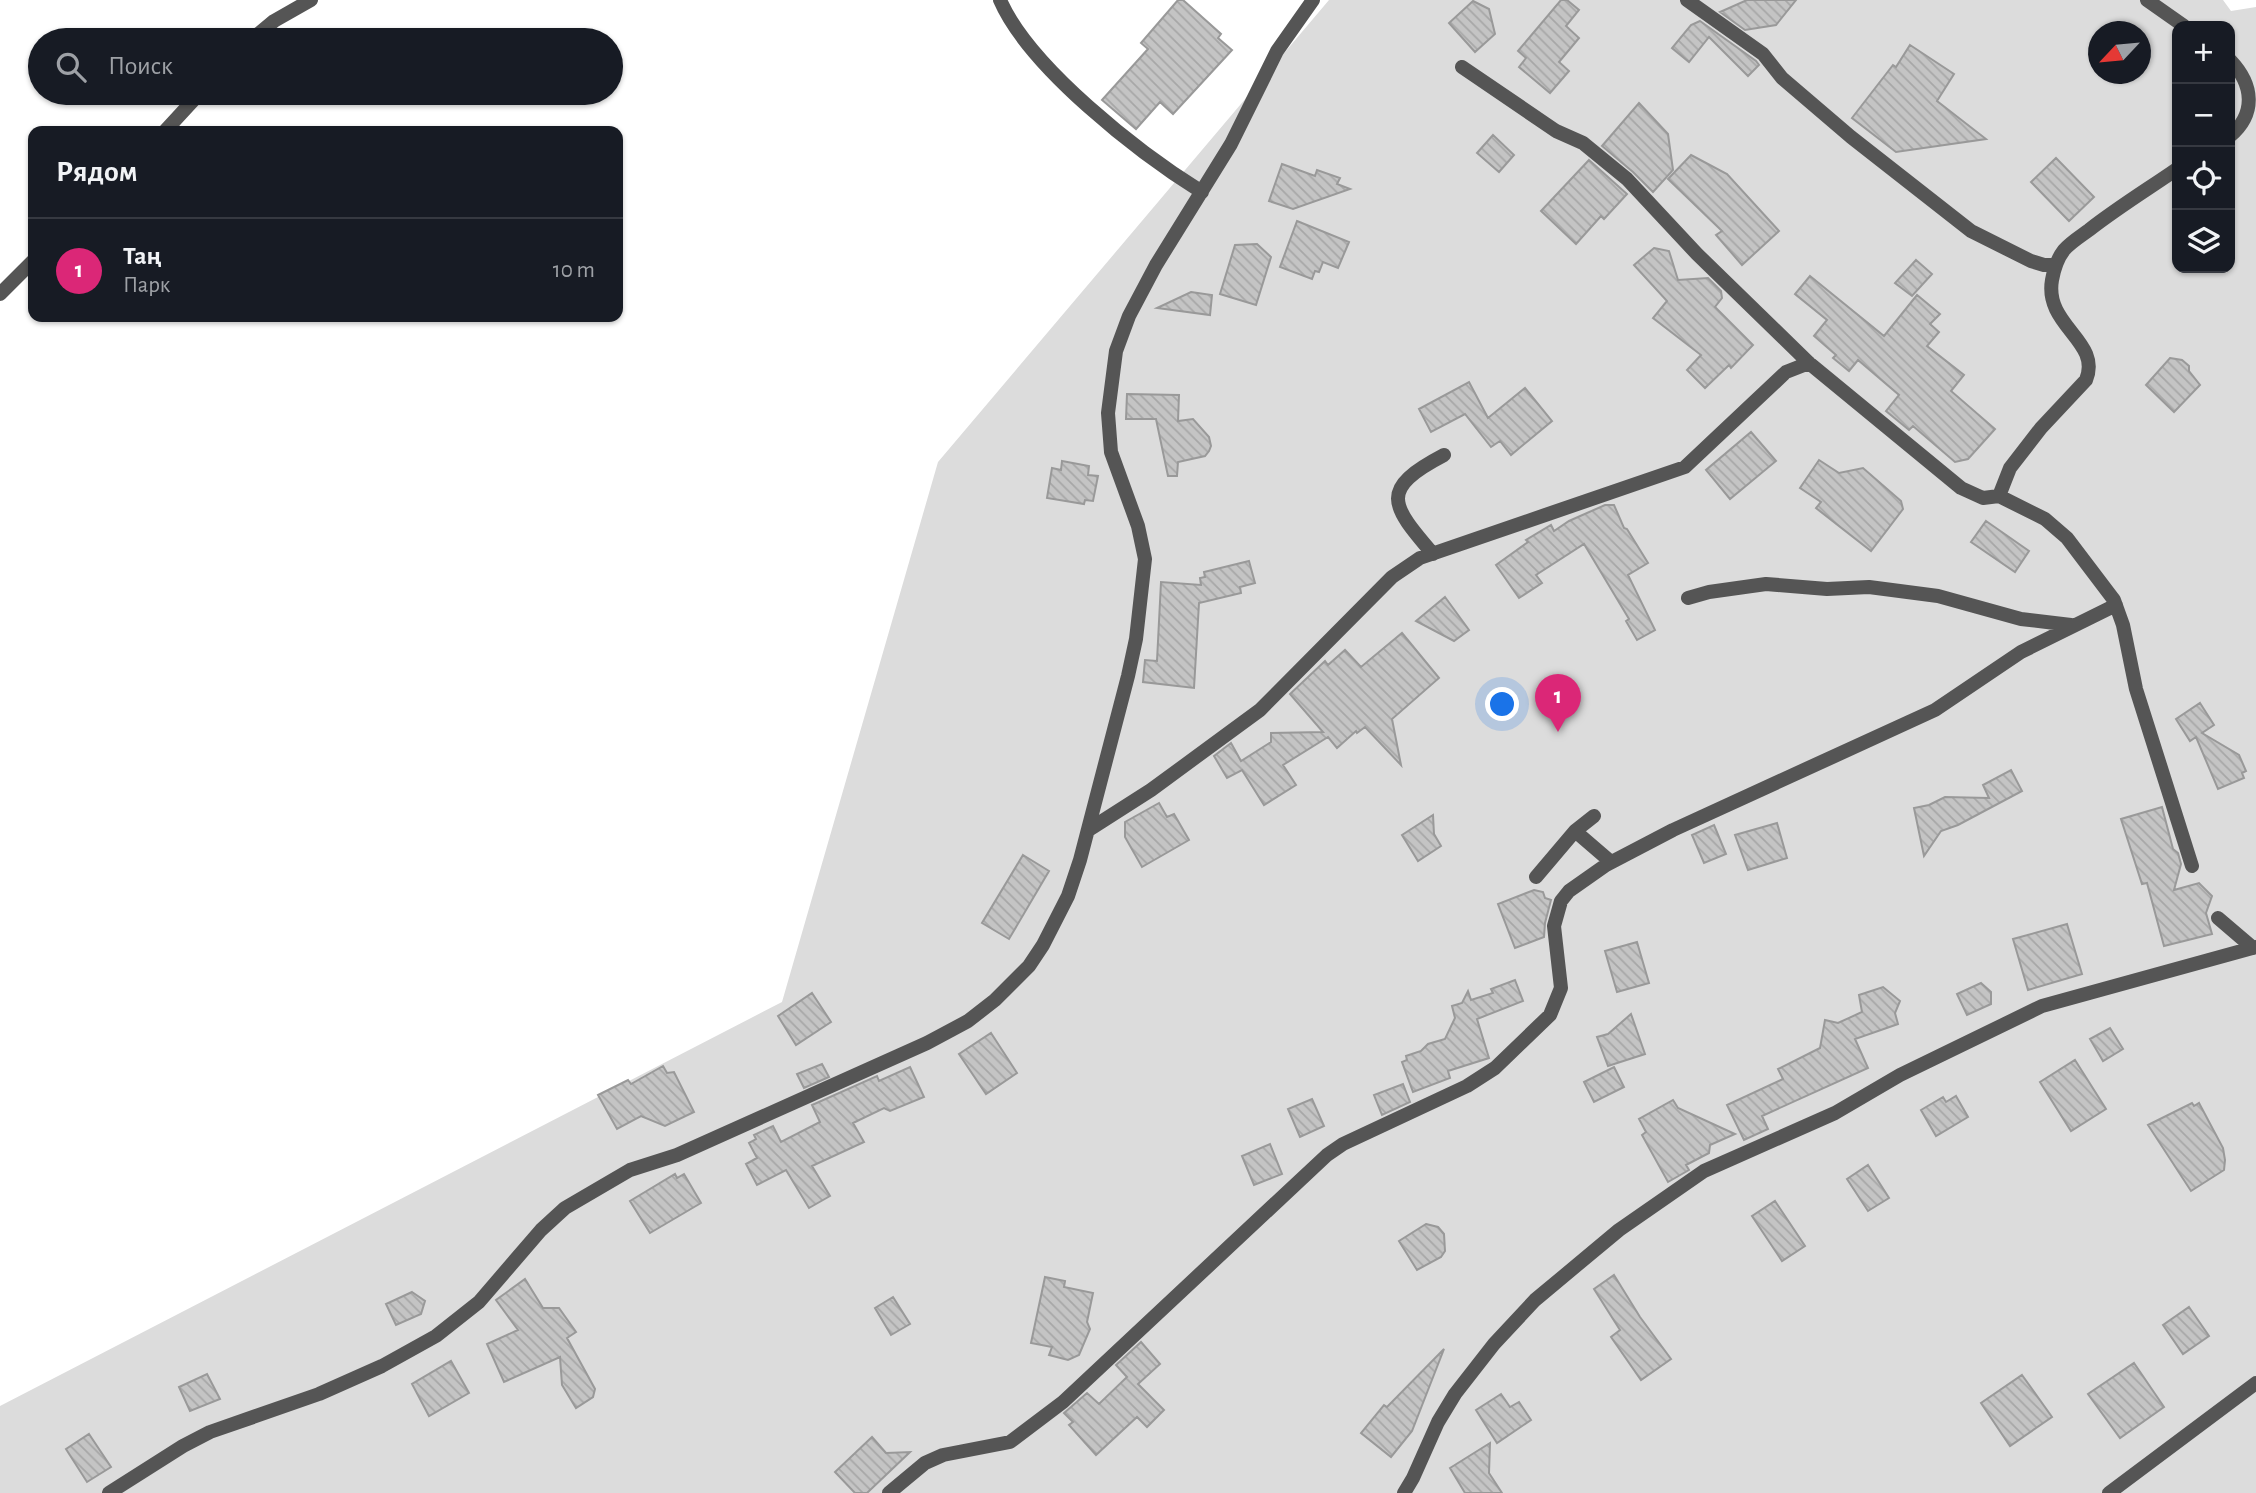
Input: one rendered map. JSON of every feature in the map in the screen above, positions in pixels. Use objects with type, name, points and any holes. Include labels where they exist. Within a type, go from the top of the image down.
[{"type":"street","points":[[266,28],[311,0]]},
{"type":"street","points":[[1000,0],[1018,34],[1063,82],[1153,158],[1202,191]]},
{"type":"street","points":[[109,1493],[210,1432],[319,1394],[382,1366],[436,1336],[479,1302],[541,1230],[565,1208],[631,1170],[701,1145],[927,1043],[968,1021],[995,1000],[1020,975],[1043,945],[1068,896],[1090,829],[1131,664],[1145,559],[1138,526],[1111,452],[1108,413],[1116,351],[1129,316],[1236,133],[1277,51],[1313,0]]},
{"type":"street","points":[[1687,0],[1762,54],[1782,78],[1971,231],[2031,261],[2055,265]]},
{"type":"street","points":[[2147,0],[2177,21]]},
{"type":"street","points":[[2235,65],[2248,85],[2252,123],[2235,132]]},
{"type":"street","points":[[1462,67],[1556,131],[1583,142],[1627,179],[1697,254],[1809,363],[1961,488],[1983,498],[1999,496],[2045,519],[2067,538],[2094,571],[2116,605],[2130,651],[2136,689],[2192,866]]},
{"type":"street","points":[[170,126],[189,105]]},
{"type":"street","points":[[1999,496],[2010,468],[2040,428],[2086,380],[2090,371],[2089,357],[2065,327],[2051,299],[2055,265],[2065,249],[2076,240],[2172,172]]},
{"type":"street","points":[[0,294],[28,266]]},
{"type":"street","points":[[1090,829],[1151,790],[1260,710],[1392,577],[1419,558],[1685,467],[1786,372],[1809,363]]},
{"type":"street","points":[[1433,554],[1406,523],[1396,496],[1399,487],[1409,476],[1444,455]]},
{"type":"street","points":[[1688,598],[1709,592],[1766,584],[1827,589],[1869,587],[1938,596],[2021,619],[2071,625]]},
{"type":"street","points":[[889,1493],[925,1463],[943,1455],[1010,1442],[1063,1402],[1342,1144],[1467,1086],[1495,1068],[1550,1015],[1561,988],[1554,926],[1561,901],[1569,891],[1611,862],[1673,830],[1935,710],[2021,652],[2116,605]]},
{"type":"street","points":[[1536,877],[1575,831],[1594,816]]},
{"type":"street","points":[[1575,831],[1611,862]]},
{"type":"street","points":[[2218,918],[2254,947]]},
{"type":"street","points":[[1404,1493],[1438,1422],[1455,1394],[1494,1344],[1535,1300],[1572,1267],[1683,1184],[1704,1171],[1835,1113],[1900,1075],[2042,1006],[2254,947]]},
{"type":"street","points":[[2109,1493],[2256,1383]]},
{"type":"shaded area","points":[[1329,0],[2223,0],[2231,11],[2256,7],[2256,1493],[0,1493],[0,1406],[782,1002],[938,462]]},
{"type":"building","points":[[1178,0],[1183,0],[1221,34],[1218,38],[1232,50],[1173,114],[1160,102],[1136,129],[1102,100],[1148,49],[1141,43]]},
{"type":"building","points":[[1561,0],[1567,0],[1579,10],[1566,26],[1579,38],[1559,62],[1569,71],[1550,93],[1519,67],[1526,58],[1518,51]]},
{"type":"building","points":[[1747,0],[1796,0],[1776,25],[1745,30],[1720,12]]},
{"type":"building","points":[[1473,1],[1489,9],[1495,34],[1475,52],[1449,23]]},
{"type":"building","points":[[1700,21],[1759,65],[1748,76],[1709,37],[1689,62],[1672,48],[1691,25]]},
{"type":"building","points":[[1910,45],[1954,74],[1937,101],[1986,139],[1896,152],[1852,118],[1893,65],[1896,67]]},
{"type":"building","points":[[1639,103],[1668,134],[1673,170],[1653,192],[1602,146]]},
{"type":"building","points":[[1493,135],[1514,155],[1499,172],[1477,153]]},
{"type":"building","points":[[1691,155],[1727,174],[1779,231],[1742,265],[1716,235],[1722,231],[1668,179]]},
{"type":"building","points":[[2056,158],[2094,197],[2069,221],[2031,182]]},
{"type":"building","points":[[1589,160],[1627,194],[1604,219],[1601,216],[1576,244],[1541,211]]},
{"type":"building","points":[[1282,164],[1315,176],[1317,170],[1340,178],[1337,184],[1350,189],[1293,209],[1269,201]]},
{"type":"building","points":[[1297,221],[1349,242],[1338,268],[1323,262],[1312,279],[1280,267]]},
{"type":"building","points":[[1257,244],[1271,257],[1256,305],[1220,294],[1235,245]]},
{"type":"building","points":[[1654,248],[1669,251],[1678,280],[1708,278],[1721,291],[1722,298],[1715,307],[1753,345],[1731,368],[1729,365],[1705,388],[1687,370],[1701,355],[1653,318],[1667,301],[1634,265]]},
{"type":"building","points":[[1916,260],[1932,274],[1912,296],[1895,283]]},
{"type":"building","points":[[1810,276],[1884,336],[1917,295],[1940,314],[1930,324],[1939,332],[1927,346],[1964,375],[1951,391],[1995,429],[1968,459],[1955,462],[1913,426],[1909,430],[1886,411],[1899,395],[1858,360],[1849,371],[1833,358],[1836,355],[1814,336],[1827,320],[1795,294]]},
{"type":"building","points":[[1191,292],[1212,295],[1210,315],[1157,308]]},
{"type":"building","points":[[2170,358],[2182,360],[2189,366],[2189,371],[2200,385],[2174,412],[2146,385]]},
{"type":"building","points":[[1469,382],[1488,418],[1525,388],[1552,421],[1511,455],[1500,441],[1491,447],[1465,414],[1431,432],[1419,409]]},
{"type":"building","points":[[1127,394],[1179,395],[1178,421],[1193,419],[1209,437],[1209,451],[1205,456],[1178,462],[1177,476],[1168,476],[1156,419],[1126,419]]},
{"type":"building","points":[[1751,432],[1776,461],[1730,499],[1706,470]]},
{"type":"building","points":[[1819,460],[1839,473],[1863,468],[1901,501],[1903,509],[1871,551],[1816,508],[1821,502],[1800,488]]},
{"type":"building","points":[[1062,461],[1089,466],[1088,475],[1098,476],[1093,501],[1085,500],[1084,504],[1047,498],[1052,468],[1061,470]]},
{"type":"building","points":[[1605,505],[1614,505],[1624,528],[1648,563],[1628,575],[1655,630],[1637,640],[1626,621],[1629,619],[1584,544],[1536,575],[1542,583],[1519,598],[1496,565],[1528,542],[1526,540],[1551,525],[1554,531]]},
{"type":"building","points":[[1986,521],[2029,551],[2015,572],[1971,542]]},
{"type":"building","points":[[1249,561],[1255,583],[1240,587],[1241,593],[1199,603],[1194,688],[1143,682],[1145,660],[1157,661],[1161,582],[1201,585],[1200,578],[1205,577],[1204,572]]},
{"type":"building","points":[[1445,597],[1469,630],[1454,641],[1416,621]]},
{"type":"building","points":[[1402,633],[1439,678],[1392,719],[1401,765],[1365,727],[1357,733],[1356,731],[1337,748],[1328,737],[1283,765],[1296,785],[1264,805],[1242,770],[1227,778],[1214,756],[1231,743],[1241,761],[1271,742],[1271,733],[1323,732],[1290,694],[1325,661],[1328,665],[1345,650],[1361,667]]},
{"type":"building","points":[[2200,703],[2214,725],[2202,733],[2239,755],[2246,771],[2242,773],[2244,778],[2218,789],[2196,737],[2190,741],[2176,719]]},
{"type":"building","points":[[2011,770],[2022,791],[1958,825],[1941,831],[1924,856],[1914,808],[1929,805],[1945,797],[1989,798],[1983,785]]},
{"type":"building","points":[[1159,803],[1167,817],[1174,814],[1189,840],[1142,867],[1125,837],[1125,822]]},
{"type":"building","points":[[2162,807],[2173,849],[2178,853],[2181,864],[2174,890],[2199,883],[2212,896],[2206,913],[2212,934],[2164,946],[2147,883],[2142,884],[2121,819]]},
{"type":"building","points":[[1433,815],[1434,834],[1441,846],[1418,861],[1402,835]]},
{"type":"building","points":[[1777,823],[1787,858],[1748,870],[1735,835]]},
{"type":"building","points":[[1714,825],[1726,854],[1704,863],[1692,835]]},
{"type":"building","points":[[1023,855],[1049,871],[1009,939],[982,923]]},
{"type":"building","points":[[1534,890],[1543,892],[1545,898],[1551,900],[1544,937],[1515,948],[1498,904]]},
{"type":"building","points":[[2067,924],[2082,974],[2028,990],[2013,939]]},
{"type":"building","points":[[1637,942],[1649,983],[1617,992],[1605,951]]},
{"type":"building","points":[[1515,980],[1523,1001],[1477,1019],[1489,1058],[1448,1071],[1450,1078],[1413,1092],[1402,1062],[1407,1060],[1406,1056],[1421,1051],[1428,1044],[1445,1039],[1455,1018],[1452,1006],[1462,1003],[1468,991],[1471,1000],[1493,993],[1491,989]]},
{"type":"building","points":[[1981,983],[1991,992],[1991,1004],[1967,1015],[1957,994]]},
{"type":"building","points":[[1883,987],[1900,1001],[1895,1013],[1898,1024],[1855,1039],[1868,1068],[1762,1116],[1768,1129],[1744,1140],[1727,1105],[1783,1079],[1778,1069],[1820,1048],[1825,1020],[1838,1023],[1862,1012],[1859,995]]},
{"type":"building","points":[[812,993],[831,1022],[796,1045],[778,1016]]},
{"type":"building","points":[[1631,1014],[1645,1054],[1608,1066],[1597,1037],[1608,1034]]},
{"type":"building","points":[[2110,1028],[2123,1049],[2103,1061],[2090,1039]]},
{"type":"building","points":[[991,1033],[1017,1073],[986,1094],[959,1054]]},
{"type":"building","points":[[2075,1060],[2106,1109],[2071,1131],[2040,1082]]},
{"type":"building","points":[[822,1064],[829,1077],[804,1088],[797,1074]]},
{"type":"building","points":[[663,1066],[667,1073],[674,1072],[694,1112],[665,1126],[641,1116],[617,1129],[598,1095],[628,1080],[631,1084]]},
{"type":"building","points":[[910,1067],[924,1097],[890,1111],[884,1108],[853,1123],[864,1142],[812,1166],[830,1196],[809,1208],[786,1170],[757,1185],[746,1164],[757,1158],[749,1143],[756,1139],[754,1135],[773,1126],[781,1142],[820,1122],[812,1105],[877,1076],[879,1081]]},
{"type":"building","points":[[1614,1067],[1624,1087],[1594,1102],[1584,1082]]},
{"type":"building","points":[[1403,1084],[1410,1102],[1382,1115],[1374,1095]]},
{"type":"building","points":[[1956,1096],[1968,1117],[1936,1136],[1921,1110],[1943,1097],[1946,1102]]},
{"type":"building","points":[[1312,1099],[1324,1126],[1300,1137],[1288,1109]]},
{"type":"building","points":[[1673,1100],[1678,1108],[1735,1134],[1710,1145],[1709,1153],[1686,1165],[1689,1170],[1668,1182],[1642,1135],[1646,1132],[1639,1119]]},
{"type":"building","points":[[2192,1103],[2194,1106],[2199,1103],[2223,1148],[2225,1160],[2224,1170],[2191,1191],[2148,1125]]},
{"type":"building","points":[[1270,1144],[1282,1174],[1254,1185],[1242,1156]]},
{"type":"building","points":[[1868,1165],[1889,1198],[1868,1211],[1847,1179]]},
{"type":"building","points":[[675,1174],[677,1178],[684,1174],[701,1203],[650,1233],[630,1201]]},
{"type":"building","points":[[1775,1201],[1805,1246],[1782,1261],[1752,1216]]},
{"type":"building","points":[[1426,1224],[1438,1227],[1444,1234],[1445,1251],[1441,1257],[1417,1270],[1399,1241]]},
{"type":"building","points":[[1614,1275],[1671,1359],[1641,1380],[1611,1337],[1620,1330],[1594,1289]]},
{"type":"building","points":[[1045,1277],[1065,1281],[1064,1287],[1093,1293],[1087,1322],[1090,1329],[1079,1355],[1068,1360],[1049,1355],[1052,1347],[1031,1343]]},
{"type":"building","points":[[525,1279],[543,1308],[559,1308],[576,1332],[567,1338],[595,1389],[593,1397],[576,1408],[562,1385],[560,1357],[504,1382],[487,1344],[518,1330],[496,1300]]},
{"type":"building","points":[[412,1292],[425,1301],[421,1314],[396,1325],[386,1304]]},
{"type":"building","points":[[893,1297],[910,1324],[891,1335],[875,1308]]},
{"type":"building","points":[[2189,1307],[2209,1336],[2183,1354],[2163,1325]]},
{"type":"building","points":[[1141,1342],[1160,1364],[1138,1384],[1164,1410],[1147,1427],[1137,1417],[1096,1455],[1069,1425],[1073,1422],[1064,1413],[1087,1393],[1099,1404],[1127,1377],[1116,1365]]},
{"type":"building","points":[[1444,1349],[1412,1431],[1391,1457],[1361,1433],[1384,1405],[1387,1407]]},
{"type":"building","points":[[451,1361],[469,1393],[429,1416],[412,1384]]},
{"type":"building","points":[[2134,1363],[2164,1407],[2120,1438],[2088,1394]]},
{"type":"building","points":[[207,1374],[220,1399],[190,1411],[179,1387]]},
{"type":"building","points":[[2022,1375],[2052,1417],[2010,1446],[1981,1403]]},
{"type":"building","points":[[1501,1394],[1510,1407],[1519,1402],[1531,1420],[1497,1443],[1476,1410]]},
{"type":"building","points":[[89,1434],[111,1467],[87,1482],[66,1449]]},
{"type":"building","points":[[872,1437],[886,1453],[910,1452],[867,1493],[855,1493],[835,1472]]},
{"type":"building","points":[[1490,1443],[1489,1473],[1502,1493],[1465,1493],[1450,1468]]},
{"type":"place","name":"Таң","points":[[1558,732]]}]
